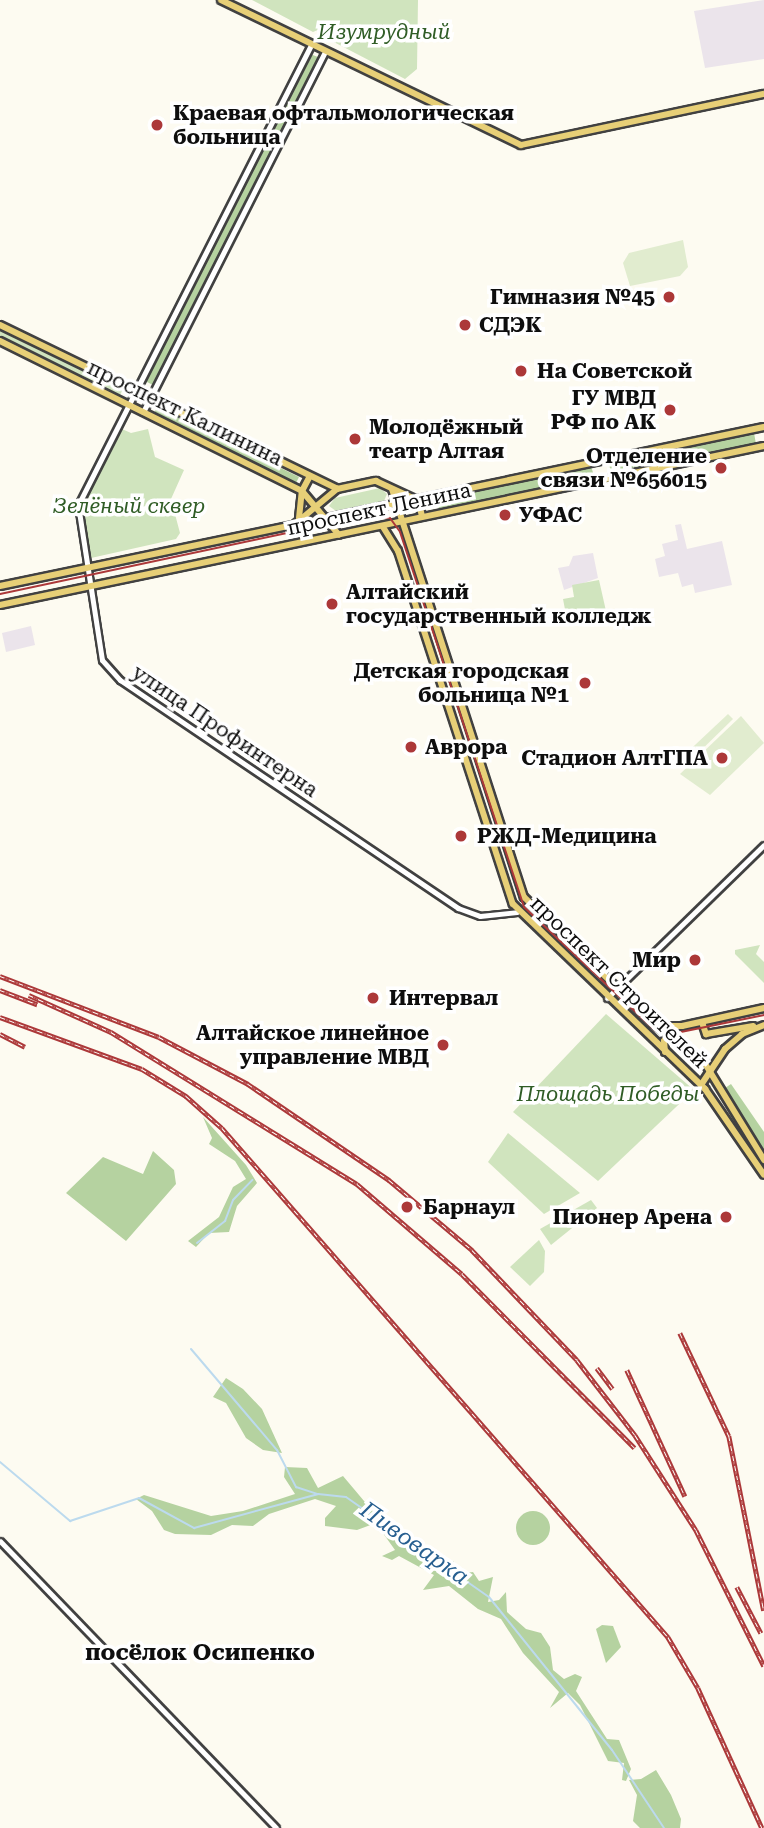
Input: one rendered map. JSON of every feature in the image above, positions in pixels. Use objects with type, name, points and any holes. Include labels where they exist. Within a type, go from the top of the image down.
[{"type":"main road","points":[[221,0],[521,145],[764,94]]},
{"type":"main road","name":"проспект Калинина","points":[[0,325],[309,478],[337,489]]},
{"type":"main road","name":"проспект Калинина","points":[[0,341],[302,491],[316,504],[323,519],[339,535]]},
{"type":"main road","name":"проспект Ленина","points":[[0,586],[296,522],[323,519],[764,427]]},
{"type":"main road","name":"проспект Ленина","points":[[0,604],[764,446]]},
{"type":"main road","points":[[296,522],[304,507],[302,491],[309,478]]},
{"type":"main road","name":"проспект Ленина","points":[[296,522],[337,489],[376,481],[418,499]]},
{"type":"main road","name":"проспект Строителей","points":[[392,489],[495,813],[528,905],[653,1023],[668,1033],[709,1071],[764,1160]]},
{"type":"main road","points":[[418,499],[422,517]]},
{"type":"main road","name":"проспект Строителей","points":[[381,526],[395,543],[483,817],[517,912],[701,1085],[764,1175]]},
{"type":"main road","points":[[483,817],[495,813]]},
{"type":"main road","points":[[664,1052],[668,1033],[682,1026],[764,1008]]},
{"type":"main road","points":[[702,1022],[706,1034],[764,1024]]},
{"type":"main road","points":[[653,1023],[682,1026]]},
{"type":"main road","points":[[701,1085],[733,1041],[764,1024]]},
{"type":"street","name":"улица Профинтерна","points":[[311,44],[78,505],[86,568],[107,668],[458,908],[480,916],[517,912]]},
{"type":"street","points":[[143,412],[325,51]]},
{"type":"street","points":[[249,169],[262,175]]},
{"type":"street","points":[[607,998],[764,845]]},
{"type":"street","points":[[0,1541],[276,1828]]},
{"type":"shaded area","points":[[764,0],[764,59],[705,68],[694,11]]},
{"type":"shaded area","points":[[681,524],[687,549],[722,541],[732,585],[695,593],[693,584],[682,587],[678,573],[659,577],[655,559],[665,556],[662,544],[678,540],[675,525]]},
{"type":"shaded area","points":[[593,553],[598,578],[564,590],[558,568],[569,566],[573,556]]},
{"type":"shaded area","points":[[31,626],[35,645],[6,652],[2,633]]},
{"type":"green space","name":"Изумрудный","points":[[252,0],[418,0],[417,69],[405,79],[330,40],[328,33],[320,29],[313,32]]},
{"type":"green space","points":[[310,54],[318,57],[153,385],[145,381]]},
{"type":"green space","points":[[683,240],[688,267],[680,276],[630,286],[623,263],[629,253]]},
{"type":"green space","points":[[0,329],[123,389],[120,395],[0,336]]},
{"type":"green space","points":[[157,407],[299,477],[296,483],[154,413]]},
{"type":"green space","name":"Зелёный сквер","points":[[122,429],[131,433],[148,429],[155,457],[184,470],[171,499],[180,533],[176,539],[91,558],[80,513]]},
{"type":"green space","points":[[754,433],[756,444],[611,474],[609,463]]},
{"type":"green space","points":[[591,466],[594,476],[439,509],[437,498]]},
{"type":"green space","points":[[380,488],[387,494],[384,501],[336,511],[329,506],[335,498]]},
{"type":"green space","points":[[599,580],[606,611],[567,620],[563,599],[574,597],[572,585]]},
{"type":"green space","points":[[728,714],[733,719],[685,766],[679,760]]},
{"type":"green space","name":"Стадион АлтГПА","points":[[741,716],[764,743],[710,795],[680,774]]},
{"type":"green space","points":[[760,945],[756,954],[764,962],[764,983],[735,954],[735,950]]},
{"type":"green space","name":"Площадь Победы","points":[[606,1014],[694,1090],[598,1181],[513,1112]]},
{"type":"green space","points":[[731,1084],[764,1132],[764,1152],[722,1090]]},
{"type":"green space","points":[[203,1117],[246,1165],[257,1183],[237,1206],[229,1232],[209,1233],[196,1247],[188,1241],[219,1217],[233,1187],[246,1179],[235,1161],[209,1144],[212,1138]]},
{"type":"green space","points":[[508,1133],[580,1193],[544,1214],[488,1162]]},
{"type":"green space","points":[[153,1151],[174,1170],[176,1184],[126,1241],[66,1193],[103,1157],[143,1174]]},
{"type":"green space","points":[[591,1200],[597,1208],[551,1245],[540,1229]]},
{"type":"green space","points":[[539,1240],[545,1251],[544,1272],[530,1286],[510,1267]]},
{"type":"green space","points":[[226,1378],[243,1389],[262,1409],[282,1453],[263,1450],[246,1438],[226,1403],[213,1397]]},
{"type":"green space","points":[[285,1467],[307,1468],[318,1488],[343,1476],[375,1514],[376,1523],[357,1530],[325,1526],[325,1518],[336,1506],[315,1499],[269,1514],[253,1526],[232,1525],[211,1535],[175,1534],[164,1530],[152,1511],[136,1499],[144,1495],[211,1516],[243,1511],[295,1494],[284,1477]]},
{"type":"green space","points":[[533,1511],[545,1516],[550,1528],[545,1540],[533,1545],[521,1540],[516,1528],[521,1516]]},
{"type":"green space","points":[[380,1529],[405,1547],[430,1549],[432,1558],[443,1554],[444,1562],[454,1561],[453,1571],[458,1574],[473,1572],[479,1581],[493,1577],[488,1602],[499,1600],[506,1592],[507,1612],[526,1629],[541,1633],[550,1647],[553,1670],[564,1679],[575,1674],[582,1677],[576,1691],[607,1739],[619,1740],[631,1769],[626,1781],[622,1780],[624,1763],[608,1761],[580,1705],[568,1693],[550,1708],[559,1692],[523,1653],[501,1619],[478,1609],[449,1586],[423,1590],[434,1575],[399,1556],[392,1560],[382,1556],[395,1550]]},
{"type":"green space","points":[[602,1625],[613,1626],[621,1647],[606,1663],[596,1629]]},
{"type":"green space","points":[[656,1770],[681,1819],[680,1828],[640,1828],[633,1821],[637,1795],[629,1780],[641,1779]]},
{"type":"waterway","name":"Пивоварка","points":[[197,1243],[225,1221],[233,1200],[252,1180]]},
{"type":"waterway","points":[[191,1349],[277,1450],[296,1487],[318,1494]]},
{"type":"waterway","name":"Пивоварка","points":[[0,1462],[70,1521],[139,1498],[194,1528],[318,1494],[346,1497],[489,1597],[612,1750],[664,1828]]},
{"type":"tram line","points":[[0,594],[373,515],[390,518],[400,532],[524,907],[655,1030],[676,1033],[764,1015]]},
{"type":"railway","points":[[0,976],[159,1037],[248,1084],[389,1180],[472,1250],[577,1360],[635,1435],[696,1530],[764,1666]]},
{"type":"railway","points":[[0,990],[37,1004]]},
{"type":"railway","points":[[29,995],[111,1032],[357,1184],[462,1274],[635,1448]]},
{"type":"railway","points":[[0,1017],[142,1069],[186,1096],[222,1128],[668,1637],[698,1688],[762,1828]]},
{"type":"railway","points":[[0,1034],[25,1047]]},
{"type":"railway","points":[[680,1333],[729,1436],[764,1611]]},
{"type":"railway","points":[[597,1368],[613,1389]]},
{"type":"railway","points":[[627,1370],[685,1496]]},
{"type":"railway","points":[[737,1587],[761,1633]]},
{"type":"place","name":"Краевая офтальмологическая больница","points":[[157,125]]},
{"type":"place","name":"Гимназия №45","points":[[669,297]]},
{"type":"place","name":"СДЭК","points":[[465,325]]},
{"type":"place","name":"На Советской","points":[[521,371]]},
{"type":"place","name":"ГУ МВД РФ по АК","points":[[670,410]]},
{"type":"place","name":"Молодёжный театр Алтая","points":[[355,439]]},
{"type":"place","name":"Отделение связи №656015","points":[[721,468]]},
{"type":"place","name":"УФАС","points":[[505,515]]},
{"type":"place","name":"Алтайский государственный колледж","points":[[332,604]]},
{"type":"place","name":"Детская городская больница №1","points":[[585,683]]},
{"type":"place","name":"Аврора","points":[[411,747]]},
{"type":"place","name":"Стадион АлтГПА","points":[[722,758]]},
{"type":"place","name":"РЖД-Медицина","points":[[461,836]]},
{"type":"place","name":"Мир","points":[[695,960]]},
{"type":"place","name":"Интервал","points":[[373,998]]},
{"type":"place","name":"Алтайское линейное управление МВД","points":[[443,1045]]},
{"type":"place","name":"Барнаул","points":[[407,1207]]},
{"type":"place","name":"Пионер Арена","points":[[726,1217]]},
{"type":"district","name":"посёлок Осипенко","points":[[200,1653]]}]
